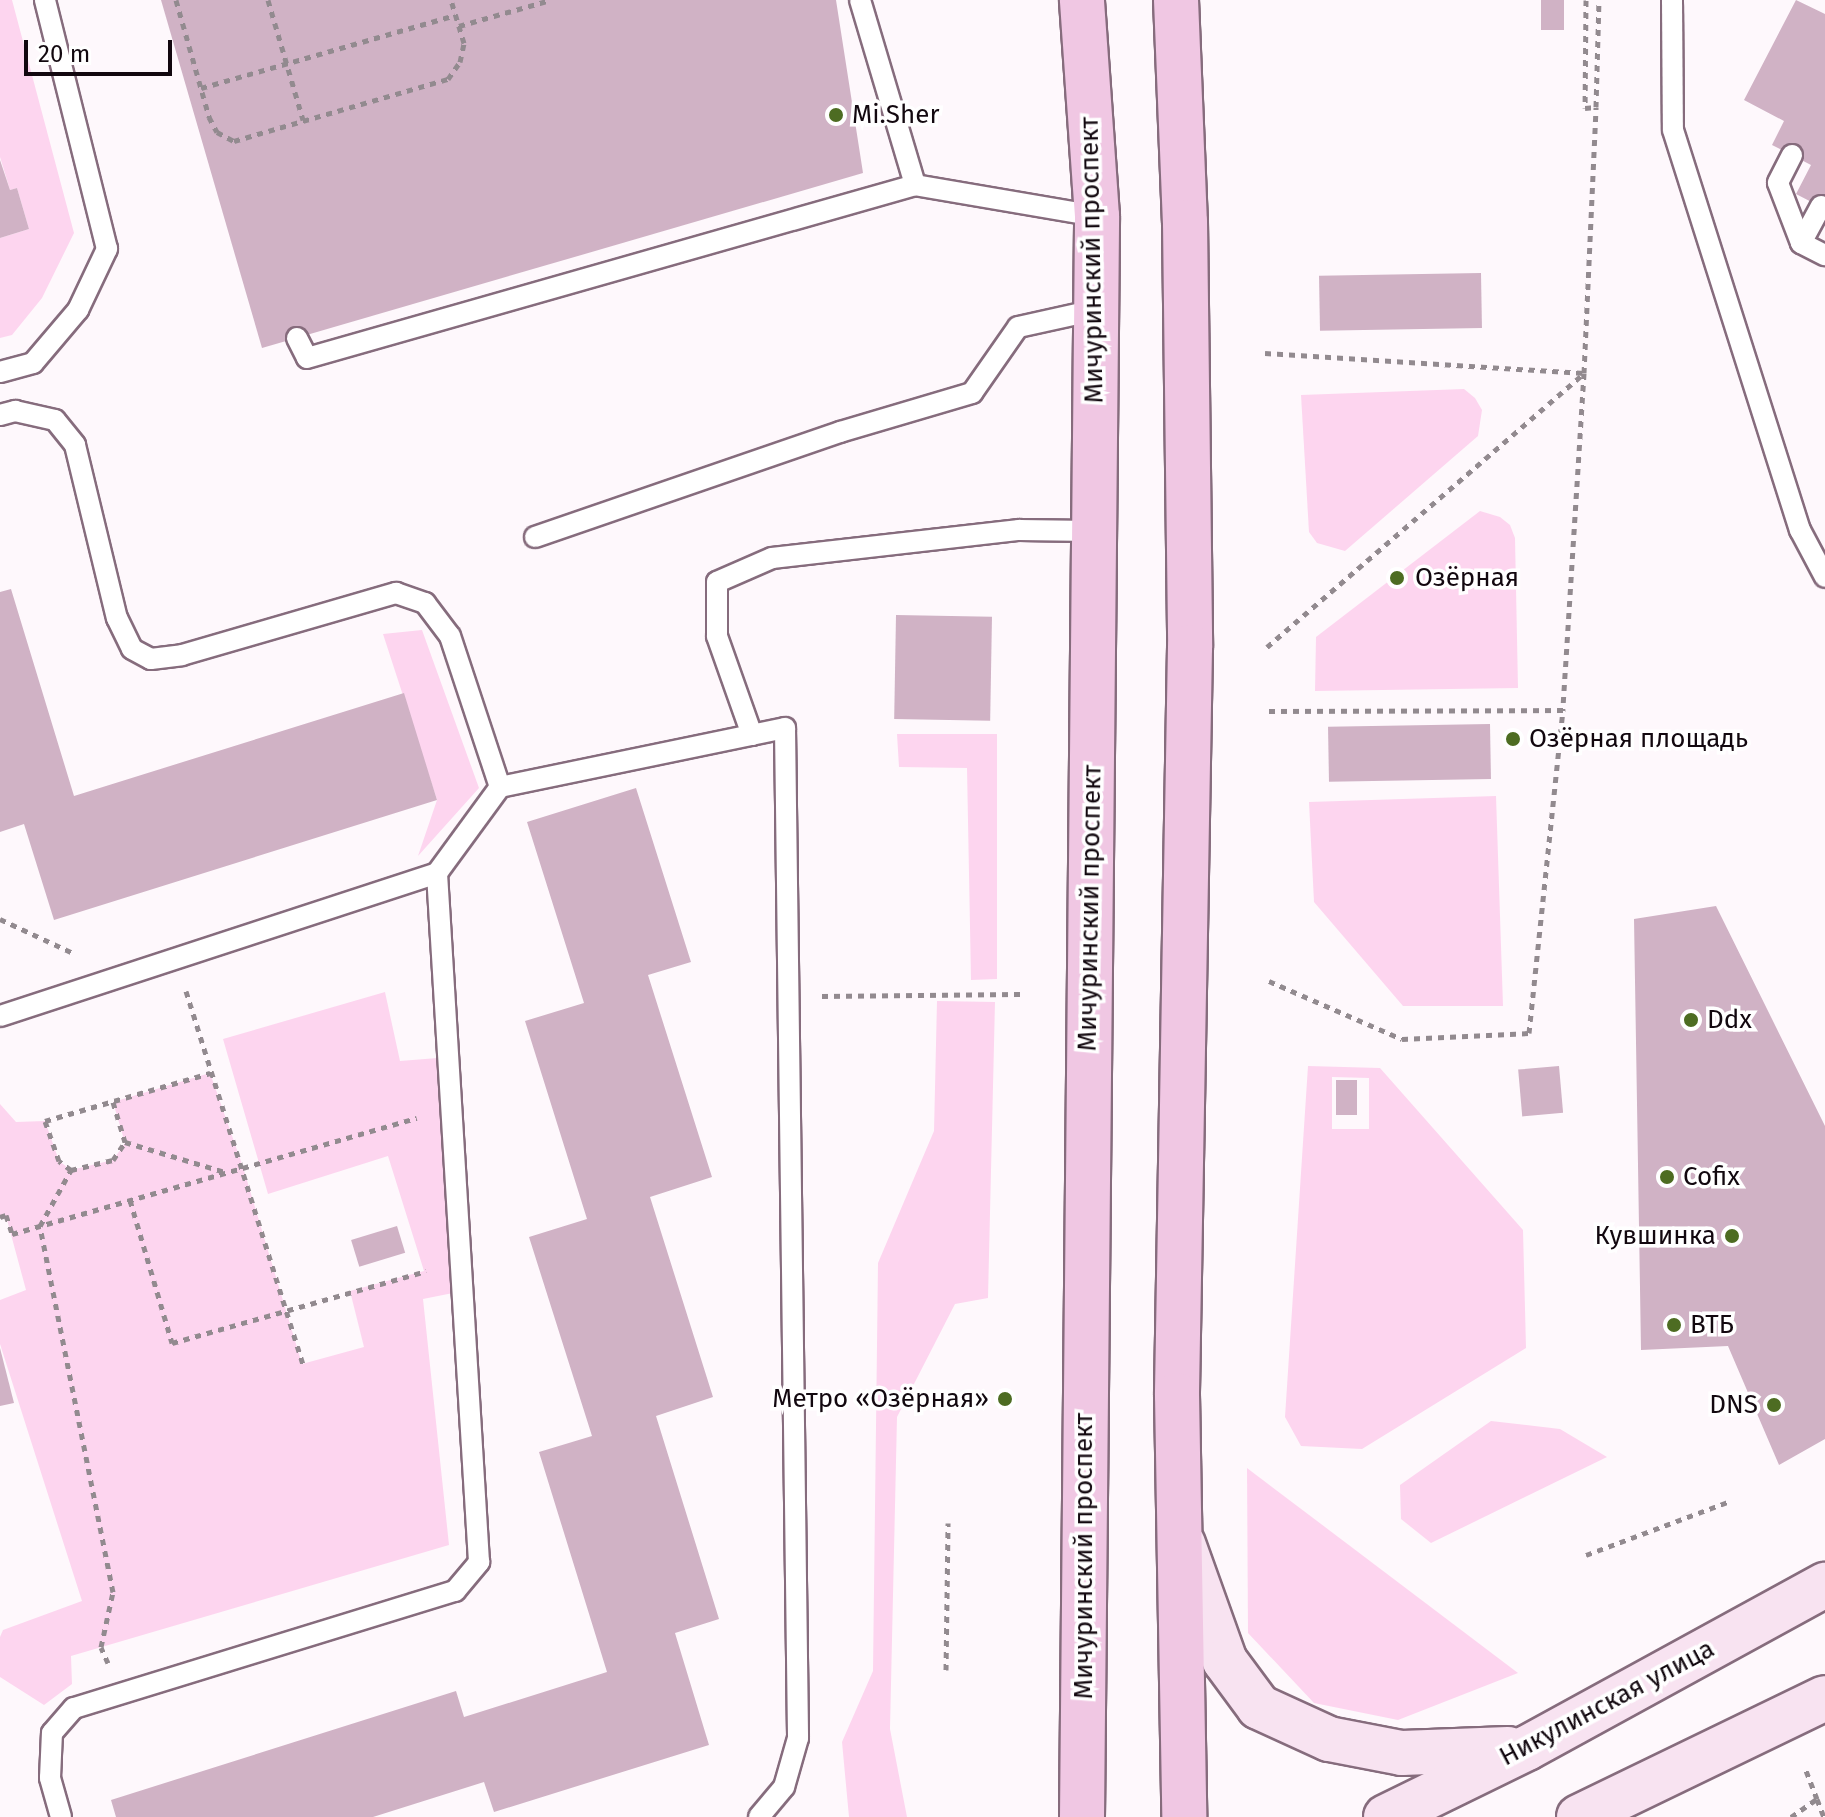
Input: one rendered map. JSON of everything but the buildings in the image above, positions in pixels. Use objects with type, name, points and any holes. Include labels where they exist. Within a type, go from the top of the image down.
[{"type":"main road","name":"Мичуринский проспект","points":[[1082,0],[1097,216],[1082,1817]]},
{"type":"main road","points":[[1176,0],[1185,222],[1190,647],[1177,1395],[1184,1817]]},
{"type":"main road","points":[[1180,1538],[1225,1661],[1259,1707],[1329,1739],[1402,1753],[1527,1748]]},
{"type":"main road","name":"Никулинская улица","points":[[1386,1817],[1527,1748],[1825,1585]]},
{"type":"main road","points":[[1579,1817],[1825,1698]]},
{"type":"lane","points":[[0,372],[33,363],[78,310],[107,249],[45,0]]},
{"type":"lane","points":[[860,0],[915,185]]},
{"type":"lane","points":[[1672,0],[1673,130],[1800,530],[1825,577]]},
{"type":"lane","points":[[1792,155],[1778,183],[1801,243],[1825,255]]},
{"type":"lane","points":[[297,338],[307,358],[915,185],[1097,216]]},
{"type":"lane","points":[[1801,243],[1821,206]]},
{"type":"lane","points":[[535,537],[840,432],[972,393],[1018,327],[1095,310]]},
{"type":"lane","points":[[0,415],[15,411],[55,420],[75,445],[117,618],[132,649],[151,659],[182,655],[396,593],[425,603],[450,636],[500,787]]},
{"type":"lane","points":[[752,735],[717,636],[717,582],[772,558],[1019,530],[1093,531]]},
{"type":"lane","points":[[0,1016],[437,873],[500,787],[785,728],[798,1738],[784,1787],[759,1817]]},
{"type":"lane","points":[[61,1817],[50,1778],[52,1733],[74,1708],[455,1591],[479,1562],[437,873]]},
{"type":"path","points":[[176,0],[213,126],[234,141],[448,79],[456,70],[463,52],[451,0]]},
{"type":"path","points":[[268,0],[303,120]]},
{"type":"path","points":[[521,0],[523,8]]},
{"type":"path","points":[[459,26],[550,0]]},
{"type":"path","points":[[1586,0],[1585,108],[1596,107]]},
{"type":"path","points":[[1269,981],[1402,1039],[1529,1033],[1563,710],[1584,373],[1599,0]]},
{"type":"path","points":[[201,88],[455,15]]},
{"type":"path","points":[[1265,353],[1584,373]]},
{"type":"path","points":[[1267,647],[1584,373]]},
{"type":"path","points":[[1268,711],[1563,710]]},
{"type":"path","points":[[0,919],[123,976]]},
{"type":"path","points":[[177,958],[210,1073],[243,1167],[303,1364]]},
{"type":"path","points":[[790,996],[1021,994]]},
{"type":"path","points":[[71,1170],[59,1161],[45,1121],[210,1073]]},
{"type":"path","points":[[113,1102],[125,1142]]},
{"type":"path","points":[[0,1217],[6,1215],[12,1234],[453,1108]]},
{"type":"path","points":[[122,1693],[101,1647],[113,1592],[40,1226],[71,1170],[113,1160],[125,1142]]},
{"type":"path","points":[[125,1142],[226,1172]]},
{"type":"path","points":[[130,1200],[172,1343],[461,1261]]},
{"type":"path","points":[[1586,1555],[1728,1502]]},
{"type":"path","points":[[946,1670],[948,1523]]},
{"type":"path","points":[[1805,1767],[1824,1817]]},
{"type":"path","points":[[1791,1817],[1817,1799]]},
{"type":"shaded area","points":[[0,0],[12,0],[74,233],[42,298],[12,335],[0,338],[0,238],[29,229],[17,188],[10,190],[0,157]]},
{"type":"shaded area","points":[[1464,389],[1475,398],[1482,410],[1478,436],[1345,551],[1317,543],[1309,532],[1301,395]]},
{"type":"shaded area","points":[[1480,511],[1500,517],[1510,525],[1515,538],[1518,688],[1315,691],[1316,637]]},
{"type":"shaded area","points":[[422,630],[479,788],[418,856],[437,800],[383,634]]},
{"type":"shaded area","points":[[897,734],[997,734],[997,979],[971,980],[967,768],[899,767]]},
{"type":"shaded area","points":[[1496,796],[1503,1006],[1403,1006],[1314,902],[1309,802]]},
{"type":"shaded area","points":[[385,992],[400,1061],[450,1057],[463,1291],[423,1299],[449,1545],[71,1656],[72,1684],[44,1705],[0,1677],[0,1637],[3,1630],[82,1601],[0,1344],[0,1300],[26,1290],[6,1216],[0,1217],[0,1104],[16,1122],[45,1121],[59,1161],[71,1170],[113,1160],[125,1143],[113,1102],[210,1073],[243,1167],[302,1364],[364,1347],[350,1291],[424,1271],[388,1156],[268,1194],[223,1039]]},
{"type":"shaded area","points":[[937,1001],[995,1002],[988,1298],[955,1304],[897,1417],[890,1729],[907,1817],[849,1817],[842,1742],[873,1671],[878,1263],[934,1131]]},
{"type":"shaded area","points":[[1308,1066],[1380,1068],[1523,1230],[1526,1348],[1362,1449],[1301,1446],[1285,1417]],"holes":[[[1332,1077],[1369,1078],[1369,1129],[1332,1129]]]},
{"type":"shaded area","points":[[1491,1421],[1560,1429],[1607,1457],[1431,1543],[1401,1519],[1400,1485]]},
{"type":"shaded area","points":[[1247,1468],[1518,1673],[1398,1720],[1314,1703],[1248,1633]]},
{"type":"place","name":"Mi.Sher","points":[[836,115]]},
{"type":"place","name":"Озёрная","points":[[1397,578]]},
{"type":"place","name":"Озёрная площадь","points":[[1513,739]]},
{"type":"place","name":"Ddx","points":[[1691,1020]]},
{"type":"place","name":"Cofix","points":[[1667,1177]]},
{"type":"place","name":"Кувшинка","points":[[1732,1236]]},
{"type":"place","name":"ВТБ","points":[[1674,1325]]},
{"type":"place","name":"Метро «Озёрная»","points":[[1005,1399]]},
{"type":"place","name":"DNS","points":[[1774,1405]]}]
